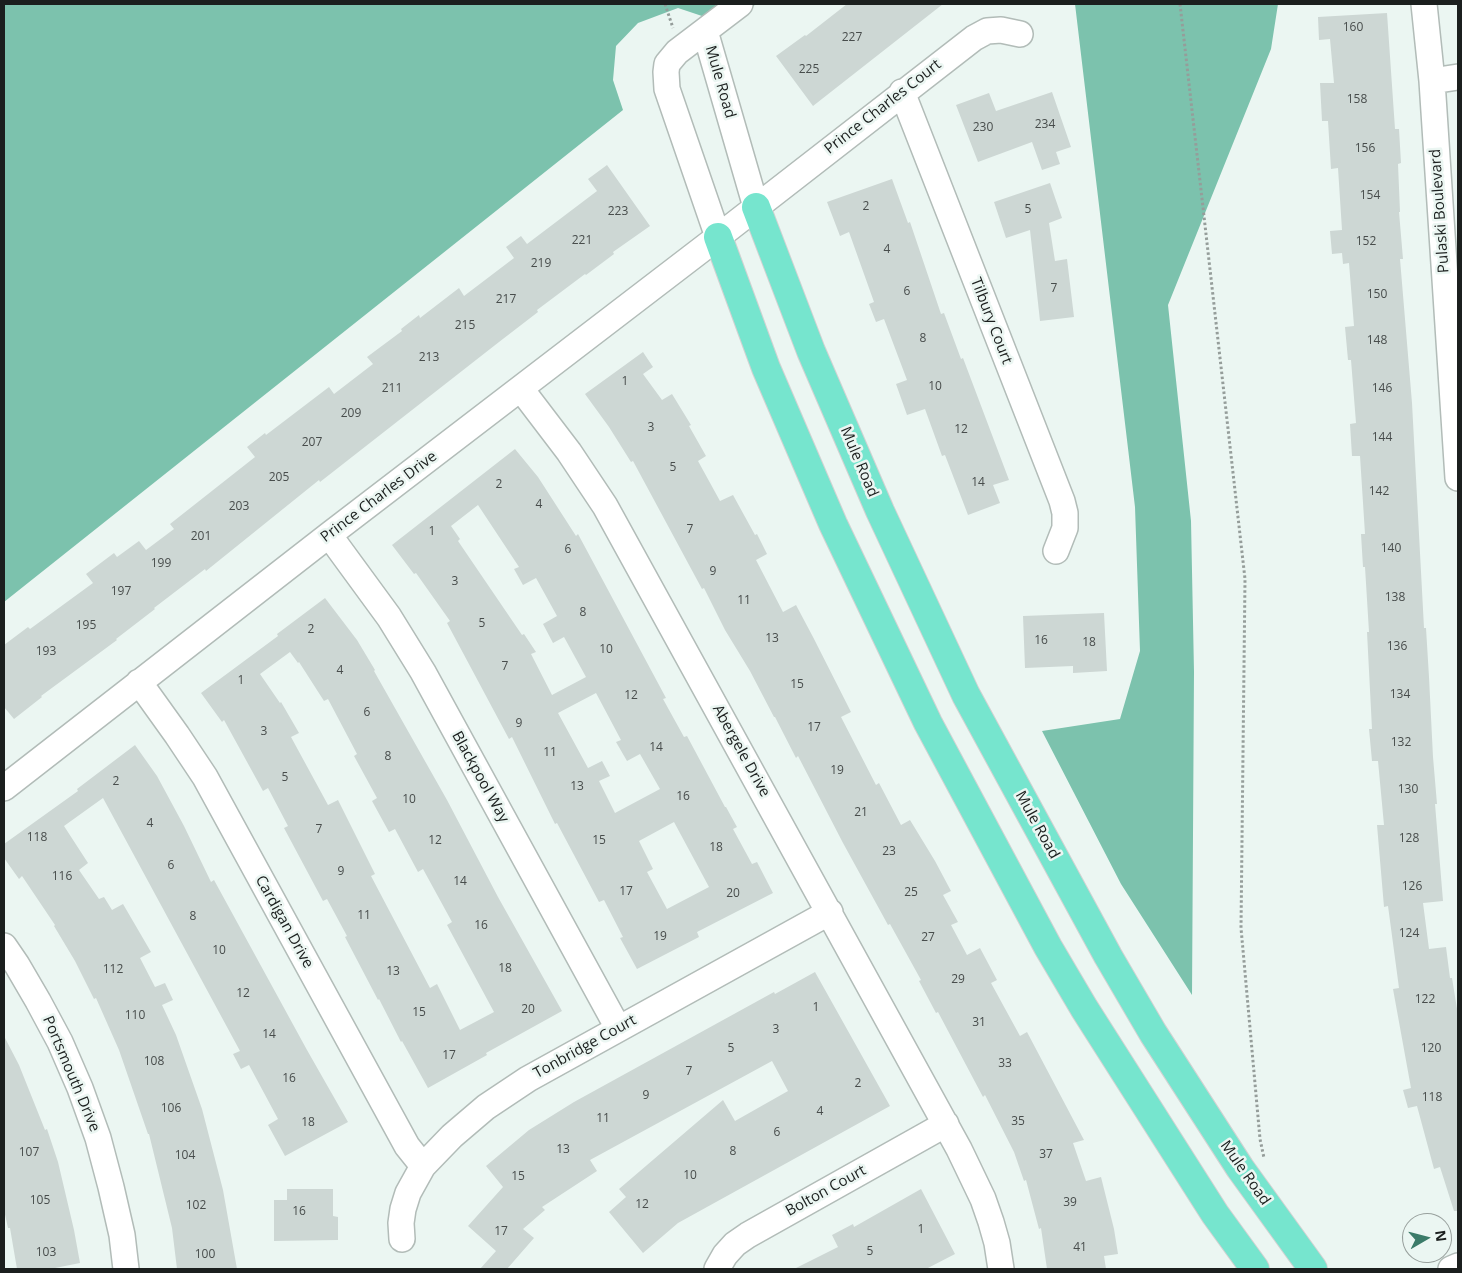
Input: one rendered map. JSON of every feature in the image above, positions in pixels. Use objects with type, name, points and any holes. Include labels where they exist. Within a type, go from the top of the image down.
[{"type":"main road","name":"Mule Road","points":[[756,207],[811,351],[880,512],[966,695],[1108,956],[1153,1033],[1240,1168],[1313,1269]]},
{"type":"main road","name":"Mule Road","points":[[718,237],[766,368],[833,524],[928,723],[1048,947],[1080,1001],[1215,1214],[1255,1269]]},
{"type":"street","points":[[705,31],[740,4]]},
{"type":"street","name":"Pulaski Boulevard","points":[[1424,4],[1432,81],[1458,478]]},
{"type":"street","name":"Prince Charles Court","points":[[756,207],[974,38],[987,31],[1001,30],[1020,34]]},
{"type":"street","name":"Mule Road","points":[[718,237],[667,89],[666,79],[667,64],[671,58],[705,31],[756,207]]},
{"type":"street","points":[[1432,81],[1458,77]]},
{"type":"street","name":"Tilbury Court","points":[[902,92],[1062,501],[1065,513],[1065,528],[1056,551]]},
{"type":"street","name":"Prince Charles Drive","points":[[4,788],[328,535],[521,389],[756,207]]},
{"type":"street","name":"Abergele Drive","points":[[521,389],[569,452],[605,506],[946,1124],[983,1200],[997,1243],[1001,1269]]},
{"type":"street","name":"Blackpool Way","points":[[328,535],[389,617],[411,653],[618,1028]]},
{"type":"street","name":"Cardigan Drive","points":[[139,682],[204,777],[407,1146],[423,1166]]},
{"type":"street","name":"Tonbridge Court","points":[[402,1239],[401,1223],[403,1209],[408,1193],[423,1166],[452,1136],[486,1107],[528,1079],[830,912]]},
{"type":"street","name":"Portsmouth Drive","points":[[4,946],[17,965],[60,1042],[80,1088],[98,1138],[111,1187],[122,1235],[126,1269]]},
{"type":"street","name":"Bolton Court","points":[[717,1269],[724,1255],[748,1235],[946,1124]]},
{"type":"street","points":[[1451,1269],[1458,1266]]},
{"type":"path","points":[[1180,4],[1245,579],[1241,928],[1260,1139],[1266,1168]]},
{"type":"green space","points":[[4,4],[756,4],[729,25],[678,8],[638,23],[616,46],[613,80],[623,110],[4,602]]},
{"type":"green space","points":[[1075,4],[1278,4],[1271,49],[1168,305],[1191,521],[1194,672],[1192,995],[1121,884],[1042,731],[1120,719],[1140,651],[1135,507]]},
{"type":"building","points":[[847,4],[943,4],[813,106],[776,56],[806,36]]},
{"type":"building","points":[[1387,13],[1395,129],[1399,129],[1401,163],[1398,164],[1399,212],[1403,259],[1400,259],[1412,403],[1424,628],[1426,628],[1437,804],[1435,804],[1443,901],[1423,903],[1429,949],[1446,947],[1458,1015],[1458,1211],[1454,1211],[1440,1167],[1434,1169],[1417,1106],[1408,1108],[1403,1090],[1411,1088],[1393,989],[1399,988],[1388,906],[1384,907],[1377,825],[1384,825],[1378,761],[1372,761],[1369,729],[1372,729],[1367,632],[1369,632],[1361,534],[1365,534],[1360,456],[1352,456],[1350,424],[1356,423],[1351,360],[1348,360],[1345,327],[1354,326],[1349,263],[1343,264],[1342,253],[1332,254],[1330,231],[1342,230],[1338,168],[1331,169],[1328,121],[1322,121],[1320,83],[1334,83],[1330,39],[1319,40],[1318,17]]},
{"type":"building","points":[[1052,92],[1071,147],[1056,152],[1060,164],[1042,170],[1032,142],[978,162],[956,105],[989,93],[996,111]]},
{"type":"building","points":[[607,165],[650,226],[537,310],[538,312],[320,482],[319,480],[206,571],[205,569],[154,608],[117,640],[41,696],[14,719],[4,707],[4,645],[28,627],[30,629],[93,583],[86,574],[114,553],[117,557],[139,541],[146,550],[174,529],[170,524],[255,457],[247,447],[265,433],[266,435],[329,387],[334,394],[373,364],[367,357],[402,331],[401,329],[419,315],[420,318],[459,288],[464,296],[514,258],[506,247],[521,236],[527,244],[597,191],[588,179]]},
{"type":"building","points":[[892,179],[908,223],[910,222],[941,314],[944,313],[961,359],[963,358],[1009,480],[993,485],[1000,503],[968,515],[945,455],[942,456],[925,409],[907,415],[896,384],[907,380],[884,319],[876,322],[869,304],[874,302],[849,232],[840,236],[827,202]]},
{"type":"building","points":[[1050,183],[1062,218],[1049,223],[1055,261],[1067,259],[1074,317],[1040,321],[1030,230],[1006,238],[994,202]]},
{"type":"building","points":[[643,352],[653,367],[643,374],[662,400],[672,394],[691,425],[689,426],[706,456],[698,461],[720,501],[733,495],[755,535],[757,534],[767,554],[756,560],[783,612],[796,605],[851,712],[841,717],[876,785],[879,783],[901,825],[910,820],[935,861],[951,891],[943,895],[958,922],[951,925],[967,955],[980,948],[997,980],[991,983],[1020,1036],[1027,1032],[1084,1140],[1073,1143],[1086,1181],[1101,1177],[1114,1229],[1118,1254],[1104,1256],[1106,1269],[1047,1269],[1041,1228],[1039,1229],[1026,1180],[1024,1181],[1014,1152],[985,1095],[983,1097],[938,1012],[936,1013],[919,981],[921,980],[890,924],[888,925],[798,756],[796,758],[750,671],[725,630],[704,588],[702,589],[633,461],[631,462],[585,394]]},
{"type":"building","points":[[515,449],[538,477],[576,536],[578,534],[666,698],[663,699],[684,737],[687,736],[737,827],[733,829],[752,864],[757,862],[773,893],[697,932],[699,937],[637,969],[620,938],[623,937],[604,900],[599,902],[557,823],[555,824],[512,737],[509,739],[447,623],[450,621],[416,573],[414,574],[392,545]],"holes":[[[478,505],[519,567],[514,569],[523,585],[536,578],[557,616],[543,624],[553,643],[564,637],[586,677],[552,695],[531,654],[536,652],[524,634],[522,635],[458,541],[460,539],[451,526]],[[596,693],[621,740],[616,742],[627,761],[640,754],[660,789],[615,813],[599,781],[610,776],[602,761],[588,768],[558,713]],[[674,822],[709,887],[667,909],[647,872],[653,869],[639,841]]]},
{"type":"building","points":[[325,598],[357,640],[562,1011],[428,1088],[378,1000],[327,899],[323,901],[284,828],[288,826],[268,788],[263,791],[224,720],[222,722],[201,693],[278,636],[277,634]],"holes":[[[290,652],[324,701],[328,699],[357,754],[354,756],[377,798],[372,801],[389,832],[395,829],[418,872],[423,869],[452,922],[447,925],[494,1012],[460,1030],[437,984],[430,988],[371,876],[375,874],[338,800],[328,805],[291,737],[299,733],[281,702],[260,674]]]},
{"type":"building","points":[[1104,613],[1107,671],[1073,673],[1073,666],[1025,668],[1023,616]]},
{"type":"building","points":[[135,745],[157,776],[211,882],[214,880],[348,1122],[285,1156],[268,1125],[278,1119],[249,1065],[241,1069],[233,1054],[240,1051],[103,798],[64,826],[88,863],[79,870],[99,899],[104,897],[112,910],[123,904],[151,952],[140,958],[155,987],[165,983],[173,1000],[162,1005],[176,1035],[202,1109],[223,1190],[237,1269],[177,1269],[172,1228],[149,1134],[119,1050],[96,998],[94,999],[55,925],[22,876],[19,879],[4,858],[4,844],[78,791],[77,789]]},
{"type":"building","points":[[815,972],[890,1106],[678,1223],[643,1253],[609,1212],[626,1197],[619,1189],[723,1100],[735,1121],[788,1091],[772,1061],[590,1160],[597,1171],[542,1207],[545,1210],[523,1229],[534,1238],[507,1269],[480,1269],[496,1251],[468,1226],[503,1187],[486,1166],[529,1130],[574,1102],[774,992],[775,994]]},
{"type":"building","points":[[4,1036],[19,1065],[45,1130],[47,1129],[58,1162],[80,1263],[50,1269],[17,1269],[10,1228],[8,1228],[4,1210]]},
{"type":"building","points":[[287,1189],[333,1189],[333,1216],[338,1217],[338,1240],[274,1241],[274,1200],[287,1200]]},
{"type":"building","points":[[921,1189],[955,1254],[926,1269],[794,1269],[838,1247],[832,1235],[853,1224],[854,1227]]}]
